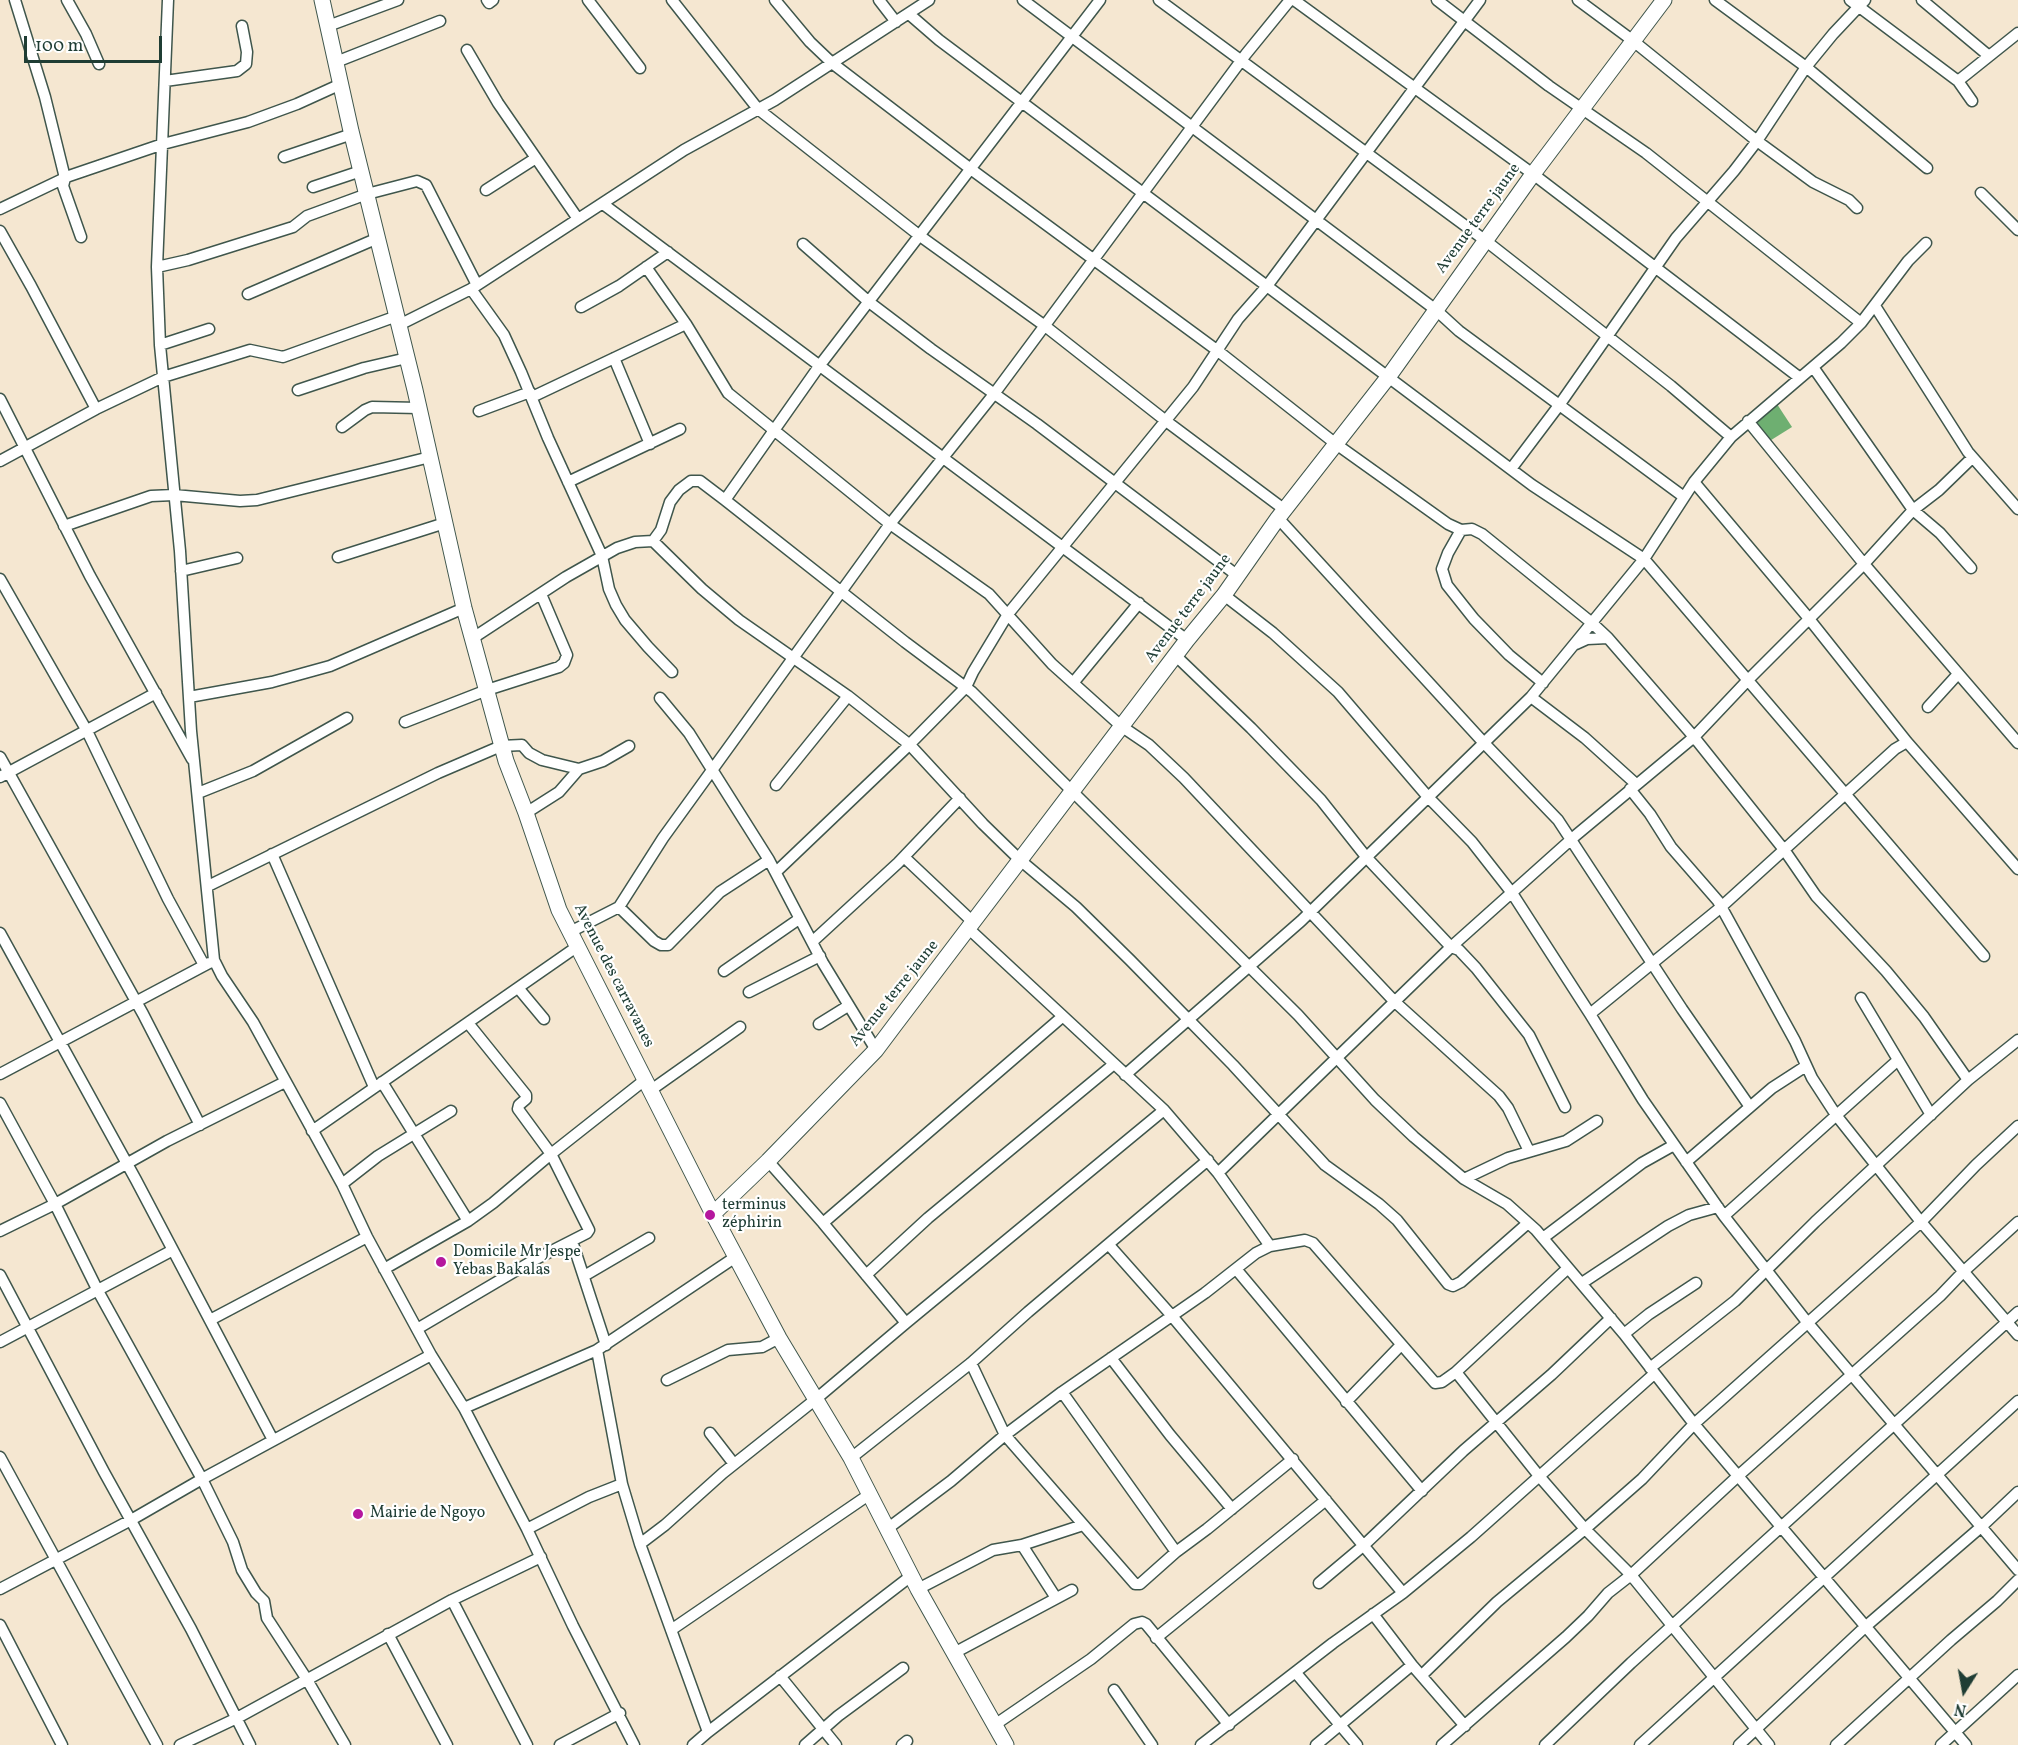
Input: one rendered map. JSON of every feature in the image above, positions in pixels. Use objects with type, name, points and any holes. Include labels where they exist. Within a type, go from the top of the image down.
[{"type":"street","points":[[15,0],[45,97],[65,178],[63,186],[81,237]]},
{"type":"street","points":[[67,0],[99,64]]},
{"type":"street","points":[[168,0],[157,267],[160,345],[181,571],[194,764],[208,886],[209,963]]},
{"type":"street","name":"Avenue des carravanes","points":[[322,0],[464,608],[501,746],[559,910],[713,1214],[779,1338],[851,1458],[914,1583],[1006,1745]]},
{"type":"street","points":[[328,26],[398,0]]},
{"type":"street","points":[[487,0],[489,3],[493,0]]},
{"type":"street","points":[[588,0],[640,68]]},
{"type":"street","points":[[672,0],[758,109],[920,236],[1045,326],[1282,514],[1484,743],[1558,820],[1652,964],[1750,1107]]},
{"type":"street","points":[[775,0],[810,42],[832,63],[972,170],[1218,351],[1336,444],[1448,524],[1461,530],[1472,529],[1482,534],[1592,623],[1608,638],[1694,737],[1785,851],[1816,896],[1886,971],[1924,1017],[1968,1080]]},
{"type":"street","points":[[879,0],[896,22]]},
{"type":"street","points":[[0,461],[96,409],[163,377],[250,350],[283,357],[398,321],[474,286],[684,150],[758,109],[929,0]]},
{"type":"street","points":[[1023,0],[1436,310],[1459,332],[1684,497]]},
{"type":"street","points":[[725,500],[772,430],[820,365],[972,170],[1100,0]]},
{"type":"street","points":[[1159,0],[1486,241],[1731,436]]},
{"type":"street","points":[[570,932],[619,907],[663,838],[890,524],[994,394],[1242,60],[1292,0],[1533,174],[1800,378]]},
{"type":"street","points":[[1437,0],[1549,86],[1646,153],[1862,323]]},
{"type":"street","points":[[776,872],[910,745],[966,687],[1008,614],[1193,387],[1238,319],[1267,286],[1480,0]]},
{"type":"street","points":[[1578,0],[1632,40],[1757,141],[1812,182],[1849,200],[1857,208]]},
{"type":"street","name":"Avenue terre jaune","points":[[713,1214],[876,1050],[1389,376],[1533,174],[1664,0]]},
{"type":"street","points":[[1715,0],[1806,67],[1927,168]]},
{"type":"street","points":[[1850,0],[1863,4],[1958,81],[1972,101]]},
{"type":"street","points":[[1922,0],[1950,21],[1989,56]]},
{"type":"street","points":[[1511,469],[1560,404],[1676,238],[1757,141],[1806,67],[1833,34],[1863,4]]},
{"type":"street","points":[[909,14],[939,40],[1532,485],[1644,560],[1984,956]]},
{"type":"street","points":[[336,62],[440,21]]},
{"type":"street","points":[[165,81],[237,71],[246,64],[247,52],[242,27]]},
{"type":"street","points":[[1958,81],[2018,33]]},
{"type":"street","points":[[467,50],[498,103],[578,219]]},
{"type":"street","points":[[0,209],[65,178],[163,144],[248,122],[297,104],[341,84]]},
{"type":"street","points":[[284,157],[352,134]]},
{"type":"street","points":[[486,190],[536,158]]},
{"type":"street","points":[[314,187],[361,171]]},
{"type":"street","points":[[157,267],[188,260],[293,227],[307,216],[367,194],[417,181],[426,184],[474,286],[504,335],[531,394],[602,556],[609,589],[621,612],[648,647],[672,672]]},
{"type":"street","points":[[1982,193],[2018,230]]},
{"type":"street","points":[[603,204],[1187,640]]},
{"type":"street","points":[[0,231],[32,286],[96,409]]},
{"type":"street","points":[[248,294],[378,238]]},
{"type":"street","points":[[1125,1075],[1310,912],[1531,697],[1644,560],[1694,482],[1731,436],[1862,323],[1908,261],[1926,243]]},
{"type":"street","points":[[802,244],[869,302],[1037,424],[1238,576]]},
{"type":"street","points":[[581,307],[619,286],[668,252]]},
{"type":"street","points":[[646,267],[686,324],[728,393],[890,524],[989,594],[1052,664],[1121,726],[1149,746],[1184,778],[1395,1002],[1499,1096],[1508,1108],[1529,1151]]},
{"type":"street","points":[[1875,306],[1972,458],[2018,508]]},
{"type":"street","points":[[479,411],[531,394],[686,324]]},
{"type":"street","points":[[160,345],[209,329]]},
{"type":"street","points":[[298,390],[364,368],[407,358]]},
{"type":"street","points":[[614,358],[650,444]]},
{"type":"street","points":[[1813,367],[1913,510],[1940,533],[1971,568]]},
{"type":"street","points":[[0,399],[64,526],[194,764]]},
{"type":"street","points":[[342,427],[372,407],[419,408]]},
{"type":"street","points":[[1748,421],[1864,564],[2018,743]]},
{"type":"street","points":[[568,482],[681,429]]},
{"type":"street","points":[[64,526],[151,496],[174,495],[240,501],[257,500],[430,457]]},
{"type":"street","points":[[1218,1173],[1451,946],[1572,839],[1694,737],[1864,564],[1913,510],[1939,490],[1972,458]]},
{"type":"street","points":[[473,638],[602,556],[635,542],[653,541],[662,530],[670,502],[679,490],[691,481],[700,481],[966,687],[1249,968],[1337,1057],[1375,1100],[1464,1179],[1507,1204],[1528,1223],[1582,1283],[1738,1476],[1966,1745]]},
{"type":"street","points":[[1694,482],[1809,619],[1907,742],[2018,869]]},
{"type":"street","points":[[338,557],[445,523]]},
{"type":"street","points":[[1461,530],[1442,569],[1447,585],[1473,619],[1509,655],[1543,683]]},
{"type":"street","points":[[653,541],[702,590],[739,620],[848,696],[910,745],[983,824],[1020,860],[1076,907],[1188,1020],[1325,1165],[1397,1220],[1450,1286],[1461,1282],[1528,1223]]},
{"type":"street","points":[[181,571],[237,558]]},
{"type":"street","points":[[0,579],[87,730],[168,899],[209,963],[222,976],[253,1022],[342,1184],[367,1237],[431,1355],[464,1408],[527,1529],[573,1626],[620,1713],[634,1745]]},
{"type":"street","points":[[405,722],[487,690],[559,667],[564,663],[567,655],[541,594]]},
{"type":"street","points":[[1224,595],[1273,633],[1338,692],[1428,798],[1472,843],[1512,893],[1643,1100],[1721,1211],[1807,1322],[2018,1570]]},
{"type":"street","points":[[1073,683],[1139,603]]},
{"type":"street","points":[[189,697],[272,682],[330,666],[464,608]]},
{"type":"street","points":[[1574,644],[1587,639],[1608,638]]},
{"type":"street","points":[[1176,656],[1321,800],[1367,858],[1451,946],[1460,950],[1476,968],[1529,1035],[1565,1107]]},
{"type":"street","points":[[1928,707],[1958,674]]},
{"type":"street","points":[[4,775],[156,693]]},
{"type":"street","points":[[776,785],[848,696]]},
{"type":"street","points":[[1531,697],[1585,738],[1633,787],[1671,847],[1690,872],[1711,892],[1796,1041],[1812,1078],[1836,1115],[1921,1222],[2018,1335]]},
{"type":"street","points":[[660,698],[689,733],[769,860],[848,1006],[876,1050]]},
{"type":"street","points":[[198,793],[253,771],[347,718]]},
{"type":"street","points":[[1590,1014],[1720,908],[1895,749],[1907,742]]},
{"type":"street","points":[[208,886],[438,773],[501,746],[522,745],[529,753],[542,760],[579,769]]},
{"type":"street","points":[[526,813],[559,792],[579,769],[603,761],[629,746]]},
{"type":"street","points":[[0,757],[4,775],[136,1002],[200,1125]]},
{"type":"street","points":[[812,942],[904,857],[960,798]]},
{"type":"street","points":[[272,854],[378,1085],[414,1133],[468,1221]]},
{"type":"street","points":[[904,857],[1062,1017],[1164,1110],[1208,1160],[1270,1246]]},
{"type":"street","points":[[619,907],[654,941],[661,945],[668,945],[720,892],[769,860]]},
{"type":"street","points":[[724,971],[800,919]]},
{"type":"street","points":[[0,933],[127,1164],[273,1440]]},
{"type":"street","points":[[312,1131],[578,946]]},
{"type":"street","points":[[749,992],[820,956]]},
{"type":"street","points":[[0,1074],[209,963]]},
{"type":"street","points":[[519,988],[544,1019]]},
{"type":"street","points":[[1862,998],[1931,1115]]},
{"type":"street","points":[[819,1024],[848,1006]]},
{"type":"street","points":[[823,1223],[1062,1017]]},
{"type":"street","points":[[417,1329],[534,1260],[587,1233],[588,1226],[551,1154],[518,1109],[526,1099],[526,1095],[468,1023]]},
{"type":"street","points":[[384,1269],[468,1221],[502,1197],[551,1154],[648,1084],[740,1027]]},
{"type":"street","points":[[1201,1745],[1403,1593],[1471,1537],[1652,1371],[1735,1301],[1766,1269],[1968,1080],[2018,1040]]},
{"type":"street","points":[[1582,1283],[1668,1226],[1689,1215],[1721,1211],[1898,1060]]},
{"type":"street","points":[[866,1275],[928,1218],[1114,1064]]},
{"type":"street","points":[[1686,1162],[1772,1088],[1806,1066]]},
{"type":"street","points":[[0,1231],[285,1082]]},
{"type":"street","points":[[0,1103],[55,1204],[98,1290],[202,1479],[233,1542],[242,1570],[256,1593],[264,1601],[267,1618],[306,1678],[345,1745]]},
{"type":"street","points":[[640,1544],[1164,1110]]},
{"type":"street","points":[[342,1184],[378,1156],[451,1111]]},
{"type":"street","points":[[1464,1179],[1508,1158],[1566,1140],[1597,1121]]},
{"type":"street","points":[[1422,1675],[1497,1602],[1642,1479],[1695,1424],[1921,1222],[1976,1165],[2018,1126]]},
{"type":"street","points":[[1543,1238],[1642,1163],[1674,1145]]},
{"type":"street","points":[[851,1458],[971,1363],[1208,1160]]},
{"type":"street","points":[[768,1161],[906,1323]]},
{"type":"street","points":[[1442,1745],[1588,1616],[1608,1593],[1631,1575],[1852,1373],[1940,1296],[2018,1222]]},
{"type":"street","points":[[210,1320],[367,1237]]},
{"type":"street","points":[[584,1276],[649,1238]]},
{"type":"street","points":[[573,1240],[601,1347],[622,1484],[640,1544],[708,1732]]},
{"type":"street","points":[[887,1529],[1062,1392],[1270,1246],[1305,1240],[1313,1243],[1435,1383],[1442,1382],[1456,1372],[1568,1268]]},
{"type":"street","points":[[1108,1245],[1172,1316],[1403,1593]]},
{"type":"street","points":[[0,1342],[173,1250]]},
{"type":"street","points":[[464,1408],[601,1347],[736,1256]]},
{"type":"street","points":[[1236,1269],[1422,1491]]},
{"type":"street","points":[[0,1275],[250,1745]]},
{"type":"street","points":[[1624,1334],[1696,1282]]},
{"type":"street","points":[[1545,1745],[1584,1706],[2018,1312]]},
{"type":"street","points":[[1319,1583],[1363,1546],[1611,1318]]},
{"type":"street","points":[[667,1380],[728,1350],[762,1347],[779,1338]]},
{"type":"street","points":[[1346,1402],[1401,1345]]},
{"type":"street","points":[[0,1589],[131,1520],[431,1355]]},
{"type":"street","points":[[1111,1358],[1170,1435],[1232,1509]]},
{"type":"street","points":[[971,1363],[1005,1435],[1135,1584],[1140,1584],[1176,1552],[1293,1459]]},
{"type":"street","points":[[1456,1372],[1539,1476],[1585,1529],[1631,1575],[1769,1745]]},
{"type":"street","points":[[1062,1392],[1176,1552]]},
{"type":"street","points":[[1640,1745],[2018,1401]]},
{"type":"street","points":[[710,1433],[734,1464]]},
{"type":"street","points":[[0,1457],[157,1745]]},
{"type":"street","points":[[527,1529],[589,1497],[622,1484]]},
{"type":"street","points":[[1739,1745],[1865,1627],[2018,1492]]},
{"type":"street","points":[[671,1630],[870,1494]]},
{"type":"street","points":[[1156,1638],[1326,1500]]},
{"type":"street","points":[[693,1745],[780,1676],[914,1583],[993,1550],[1022,1545],[1083,1525]]},
{"type":"street","points":[[1022,1545],[1056,1598]]},
{"type":"street","points":[[180,1745],[237,1718],[306,1678],[452,1600],[541,1557]]},
{"type":"street","points":[[1836,1745],[2018,1580]]},
{"type":"street","points":[[954,1653],[1072,1590]]},
{"type":"street","points":[[452,1600],[527,1745]]},
{"type":"street","points":[[1373,1614],[1412,1665],[1465,1726]]},
{"type":"street","points":[[996,1724],[1091,1659],[1138,1622],[1146,1624],[1229,1725]]},
{"type":"street","points":[[0,1625],[62,1745]]},
{"type":"street","points":[[388,1634],[447,1745]]},
{"type":"street","points":[[1317,1745],[1412,1665]]},
{"type":"street","points":[[805,1745],[903,1668]]},
{"type":"street","points":[[1296,1673],[1357,1745]]},
{"type":"street","points":[[1941,1745],[2018,1675]]},
{"type":"street","points":[[780,1676],[836,1745]]},
{"type":"street","points":[[1114,1690],[1152,1745]]},
{"type":"street","points":[[560,1745],[620,1713]]},
{"type":"green space","points":[[1777,404],[1792,427],[1768,442],[1753,419]]},
{"type":"place","name":"terminus zéphirin","points":[[710,1215]]},
{"type":"place","name":"Domicile Mr Jespe Yebas Bakalas","points":[[441,1262]]},
{"type":"place","name":"Mairie de Ngoyo","points":[[358,1514]]}]
